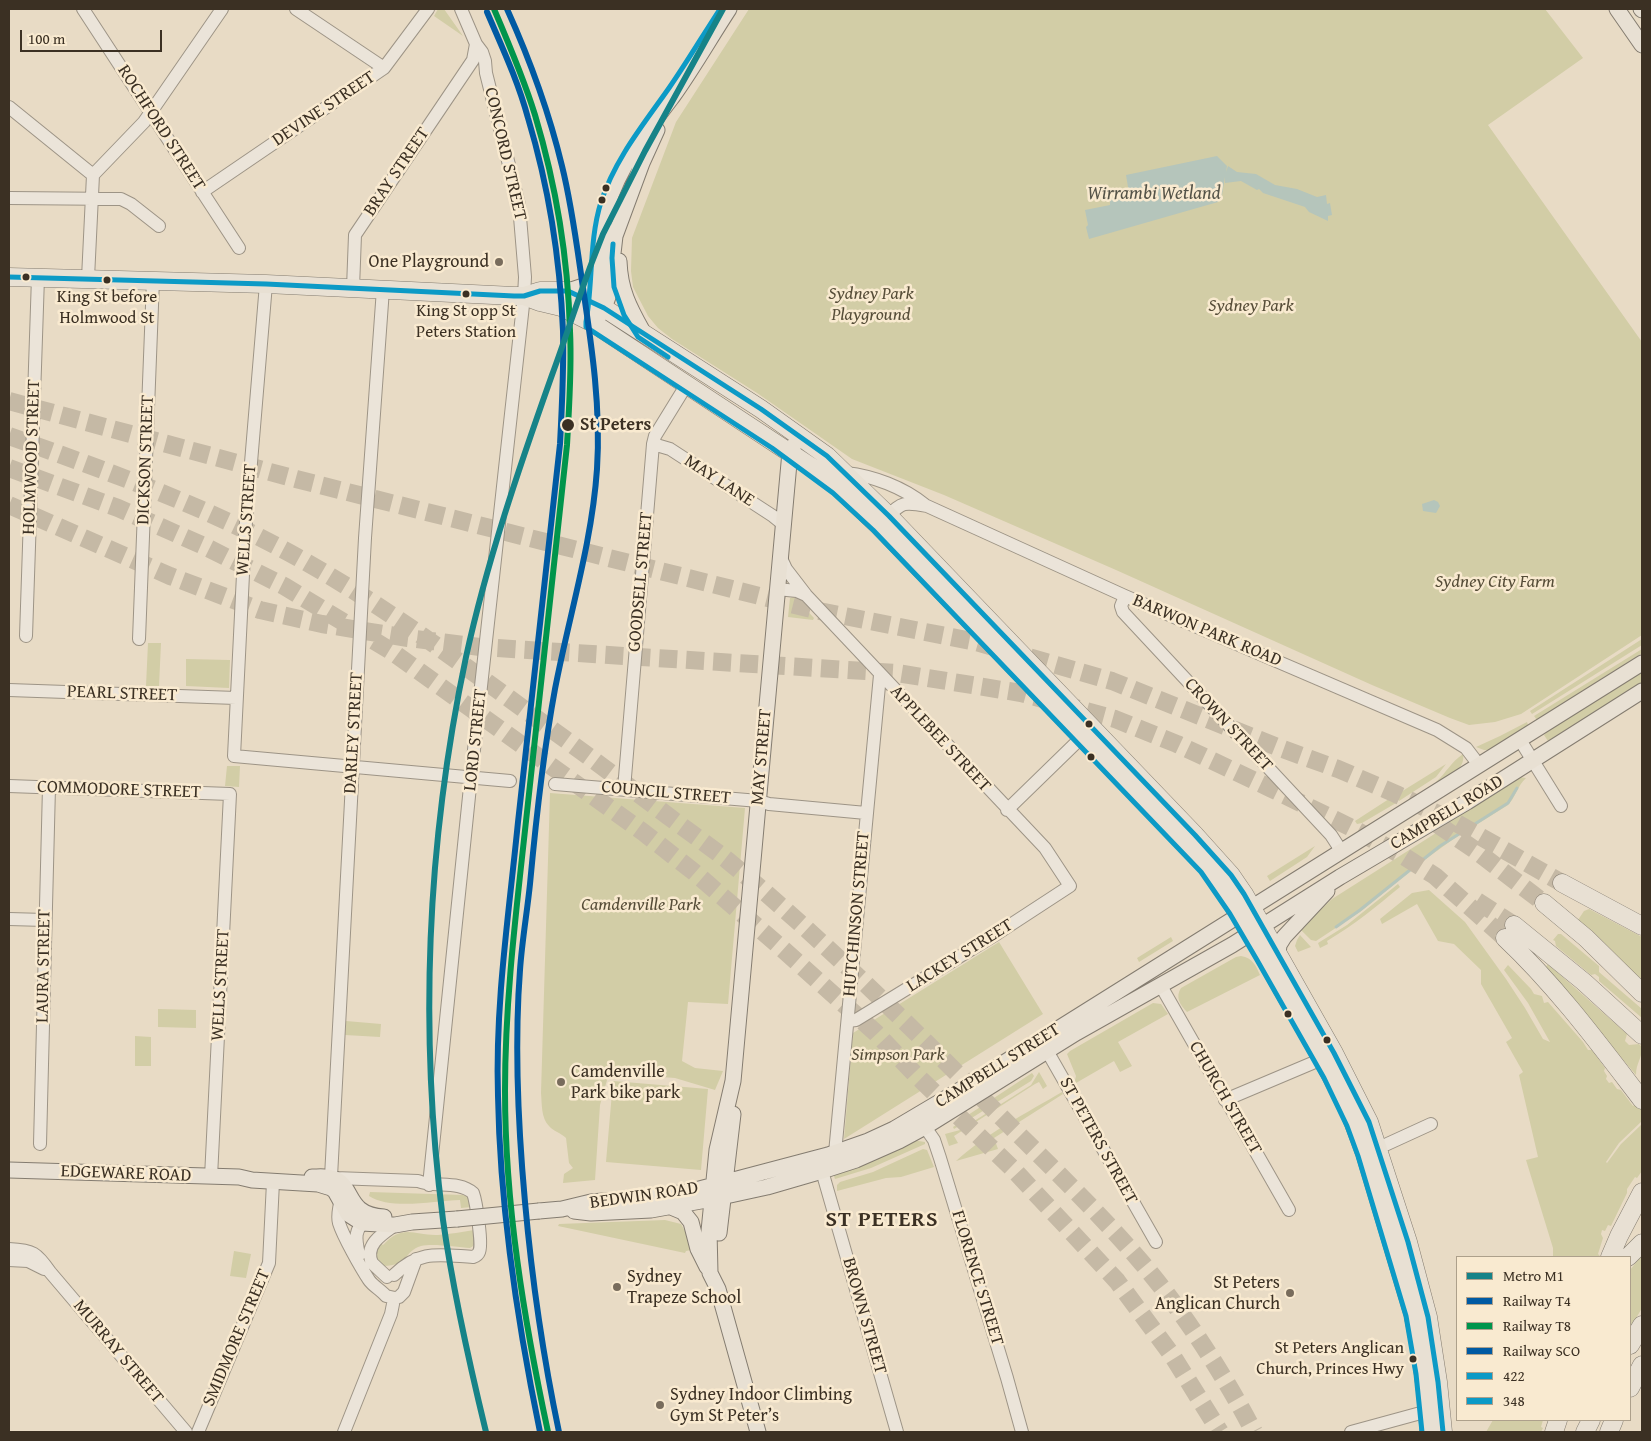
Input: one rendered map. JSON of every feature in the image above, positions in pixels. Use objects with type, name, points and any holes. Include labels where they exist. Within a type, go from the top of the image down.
[{"type":"highway","points":[[9,277],[266,284],[524,296],[560,307],[593,323],[790,452],[838,487],[888,516],[1082,737],[1206,867],[1246,912]]},
{"type":"highway","points":[[524,296],[540,291],[568,291],[601,306],[800,436],[827,456],[888,516],[1231,875],[1246,912],[1371,1151],[1408,1242],[1428,1317],[1438,1382],[1443,1432]]},
{"type":"highway","points":[[1562,883],[1642,926]]},
{"type":"highway","points":[[1544,902],[1586,938],[1642,992]]},
{"type":"highway","points":[[1256,930],[1278,954],[1369,1122],[1371,1151],[1418,1338],[1429,1432]]},
{"type":"highway","points":[[1641,1099],[1510,932],[1590,987],[1642,1035]]},
{"type":"highway","points":[[1610,1256],[1642,1192]]},
{"type":"highway","points":[[1629,1256],[1642,1243]]},
{"type":"highway","points":[[1631,1343],[1642,1325]]},
{"type":"highway","points":[[1631,1386],[1642,1365]]},
{"type":"main road","points":[[601,306],[599,277],[604,223],[613,190],[620,175],[656,117],[674,94],[729,9]]},
{"type":"main road","points":[[1617,9],[1642,45]]},
{"type":"main road","points":[[593,323],[601,306],[608,297],[615,236],[642,163],[674,94]]},
{"type":"main road","points":[[623,217],[619,258],[621,286],[642,332]]},
{"type":"main road","points":[[568,291],[592,283],[599,277]]},
{"type":"main road","name":"MAY STREET","points":[[718,1191],[717,1150],[733,1081],[790,452],[800,436]]},
{"type":"main road","name":"CAMPBELL ROAD","points":[[1246,912],[1642,663]]},
{"type":"main road","name":"CAMPBELL ROAD","points":[[1256,930],[1642,691]]},
{"type":"main road","points":[[1278,954],[1279,945],[1284,937],[1340,877]]},
{"type":"main road","name":"CAMPBELL STREET","points":[[718,1191],[767,1187],[856,1160],[899,1141],[925,1127],[1044,1045],[1246,912]]},
{"type":"main road","name":"CAMPBELL STREET","points":[[718,1191],[835,1153],[894,1130],[970,1084],[1161,986],[1256,930]]},
{"type":"main road","name":"EDGEWARE ROAD","points":[[9,1170],[243,1178]]},
{"type":"main road","points":[[243,1178],[252,1175],[333,1178],[344,1187],[344,1198],[348,1214],[366,1219]]},
{"type":"main road","points":[[243,1178],[273,1182],[318,1184],[331,1188],[344,1198]]},
{"type":"main road","points":[[710,1273],[708,1246],[718,1191]]},
{"type":"main road","points":[[718,1191],[718,1290]]},
{"type":"main road","name":"BEDWIN ROAD","points":[[562,1209],[591,1213],[671,1207],[718,1191]]},
{"type":"main road","name":"BEDWIN ROAD","points":[[366,1219],[395,1225],[562,1209],[591,1202],[688,1192],[718,1191]]},
{"type":"main road","points":[[671,1207],[683,1212],[691,1222],[698,1249],[718,1290],[758,1432]]},
{"type":"main road","name":"BEDWIN ROAD","points":[[366,1219],[394,1217],[412,1222]]},
{"type":"street","name":"ROCHFORD STREET","points":[[82,9],[238,248]]},
{"type":"street","points":[[88,278],[93,175],[144,122],[222,9]]},
{"type":"street","points":[[296,9],[384,68]]},
{"type":"street","name":"DEVINE STREET","points":[[202,192],[384,68],[428,9]]},
{"type":"street","name":"CONCORD STREET","points":[[461,9],[485,61],[486,72],[519,205],[525,276],[524,296]]},
{"type":"street","name":"BRAY STREET","points":[[353,288],[355,235],[475,57],[476,44]]},
{"type":"street","points":[[469,66],[479,67],[486,72]]},
{"type":"street","points":[[9,107],[93,175]]},
{"type":"street","points":[[9,198],[121,199],[131,204],[159,226]]},
{"type":"street","name":"HOLMWOOD STREET","points":[[26,636],[38,277]]},
{"type":"street","name":"DICKSON STREET","points":[[139,639],[152,280]]},
{"type":"street","name":"WELLS STREET","points":[[266,284],[245,534],[234,756],[352,768]]},
{"type":"street","name":"DARLEY STREET","points":[[333,1178],[364,538],[383,289]]},
{"type":"street","name":"LORD STREET","points":[[428,1185],[524,296]]},
{"type":"street","name":"GOODSELL STREET","points":[[624,790],[652,444],[687,384]]},
{"type":"street","name":"MAY LANE","points":[[652,444],[670,449],[783,524]]},
{"type":"street","name":"BARWON PARK ROAD","points":[[846,473],[864,475],[894,487],[912,495],[927,506],[1126,596],[1437,730],[1466,748],[1479,765]]},
{"type":"street","points":[[715,494],[719,481]]},
{"type":"street","points":[[888,516],[899,495],[894,487]]},
{"type":"street","name":"BARWON PARK ROAD","points":[[888,516],[908,503],[927,506]]},
{"type":"street","name":"APPLEBEE STREET","points":[[780,556],[786,569],[820,611],[1045,848],[1070,886]]},
{"type":"street","points":[[777,589],[797,591],[806,595]]},
{"type":"street","name":"CROWN STREET","points":[[1126,596],[1122,612],[1331,835],[1342,852]]},
{"type":"street","name":"HUTCHINSON STREET","points":[[835,1153],[880,675]]},
{"type":"street","name":"PEARL STREET","points":[[9,690],[236,698]]},
{"type":"street","points":[[1007,810],[1082,737]]},
{"type":"street","points":[[1520,740],[1561,806]]},
{"type":"street","points":[[352,768],[510,781]]},
{"type":"street","name":"COUNCIL STREET","points":[[555,784],[866,812]]},
{"type":"street","name":"COMMODORE STREET","points":[[9,786],[230,794]]},
{"type":"street","name":"LAURA STREET","points":[[40,1144],[49,787]]},
{"type":"street","name":"WELLS STREET","points":[[211,1177],[230,794]]},
{"type":"street","name":"LACKEY STREET","points":[[848,1021],[856,1020],[990,938],[1070,886]]},
{"type":"street","points":[[9,919],[45,920]]},
{"type":"street","name":"CHURCH STREET","points":[[1161,986],[1289,1210]]},
{"type":"street","name":"ST PETERS STREET","points":[[1044,1045],[1156,1242]]},
{"type":"street","points":[[1225,1100],[1322,1059]]},
{"type":"street","points":[[1371,1151],[1431,1124]]},
{"type":"street","name":"FLORENCE STREET","points":[[925,1127],[934,1140],[940,1158],[1022,1432]]},
{"type":"street","name":"BROWN STREET","points":[[822,1171],[897,1432]]},
{"type":"street","points":[[333,1178],[418,1181],[428,1185]]},
{"type":"street","name":"SMIDMORE STREET","points":[[198,1432],[269,1263],[273,1182]]},
{"type":"street","points":[[382,1291],[382,1283],[416,1259],[432,1255],[473,1257],[479,1252],[474,1195],[471,1191],[458,1186],[428,1185],[417,1188],[361,1186],[344,1198],[338,1215],[339,1223],[362,1267],[373,1284],[386,1296],[394,1298],[402,1295],[416,1259]]},
{"type":"street","points":[[362,1267],[356,1235],[366,1219]]},
{"type":"street","points":[[395,1225],[376,1239],[370,1253],[372,1263],[390,1276],[401,1278],[405,1288]]},
{"type":"street","name":"MURRAY STREET","points":[[9,1249],[23,1250],[33,1253],[40,1258],[186,1432]]},
{"type":"street","name":"MURRAY STREET","points":[[9,1260],[28,1261],[50,1272]]},
{"type":"street","points":[[344,1432],[391,1314],[394,1298]]},
{"type":"street","points":[[1351,1432],[1428,1411]]},
{"type":"green space","points":[[438,9],[444,9],[463,36],[434,16]]},
{"type":"green space","name":"Sydney Park","points":[[749,9],[1545,9],[1583,58],[1488,125],[1642,342],[1642,635],[1521,714],[1495,722],[1469,725],[1372,685],[944,495],[852,459],[757,393],[672,339],[658,328],[648,316],[633,287],[631,271],[632,238],[676,122]]},
{"type":"green space","points":[[794,597],[814,618],[813,620],[788,617],[790,598]]},
{"type":"green space","points":[[1642,639],[1642,645],[1532,714],[1530,711]]},
{"type":"green space","points":[[148,643],[161,643],[159,686],[146,686]]},
{"type":"green space","points":[[1642,649],[1642,653],[1537,720],[1534,716]]},
{"type":"green space","points":[[186,659],[230,660],[229,688],[186,686]]},
{"type":"green space","points":[[1642,670],[1642,682],[1548,741],[1544,735],[1552,727]]},
{"type":"green space","points":[[1527,722],[1528,725],[1490,750],[1476,747],[1500,736]]},
{"type":"green space","points":[[1463,754],[1462,764],[1459,768],[1437,783],[1452,764]]},
{"type":"green space","points":[[1446,764],[1436,777],[1399,801],[1396,795]]},
{"type":"green space","points":[[227,766],[240,766],[239,787],[225,786]]},
{"type":"green space","points":[[1519,777],[1526,778],[1508,805],[1452,840],[1360,912],[1316,941],[1311,940],[1300,929],[1332,899],[1436,833],[1460,813]]},
{"type":"green space","name":"Camdenville Park","points":[[550,793],[745,808],[728,1004],[688,1002],[682,1061],[695,1068],[723,1071],[715,1090],[675,1078],[609,1073],[600,1105],[595,1180],[563,1183],[564,1174],[573,1168],[569,1163],[566,1138],[546,1123],[542,1111],[541,1093]]},
{"type":"green space","points":[[1392,797],[1396,803],[1357,824],[1355,821]]},
{"type":"green space","points":[[1315,846],[1307,857],[1270,881],[1267,876]]},
{"type":"green space","points":[[1398,884],[1400,887],[1356,922],[1327,941],[1328,944],[1320,948],[1318,943],[1347,925]]},
{"type":"green space","points":[[1429,890],[1465,922],[1506,979],[1543,1039],[1550,1042],[1528,1003],[1504,970],[1508,965],[1534,994],[1542,996],[1544,1003],[1548,1002],[1588,1050],[1592,1050],[1605,1068],[1606,1079],[1609,1083],[1612,1082],[1617,1089],[1621,1090],[1633,1106],[1642,1098],[1642,1121],[1619,1143],[1606,1162],[1642,1124],[1642,1171],[1637,1178],[1635,1177],[1627,1189],[1627,1193],[1611,1226],[1608,1225],[1605,1231],[1602,1230],[1603,1238],[1598,1254],[1600,1256],[1553,1256],[1553,1248],[1526,1160],[1538,1157],[1519,1075],[1523,1072],[1506,1042],[1512,1038],[1481,984],[1481,970],[1454,944],[1438,941],[1417,904],[1382,924],[1380,919],[1412,893]]},
{"type":"green space","points":[[1589,909],[1642,937],[1642,979],[1629,970],[1578,920],[1584,911]]},
{"type":"green space","points":[[1558,934],[1561,934],[1599,966],[1599,972],[1642,1009],[1642,1018],[1599,981],[1599,977],[1595,974],[1591,975],[1556,946],[1553,940]]},
{"type":"green space","points":[[1300,935],[1311,947],[1298,952],[1295,946]]},
{"type":"green space","points":[[1171,937],[1173,941],[1139,962],[1137,958]]},
{"type":"green space","name":"Simpson Park","points":[[999,942],[1043,1014],[844,1139],[853,1033]]},
{"type":"green space","points":[[1241,956],[1251,961],[1260,975],[1187,1012],[1182,1007],[1178,995],[1181,988]]},
{"type":"green space","points":[[1548,964],[1627,1034],[1625,1041],[1629,1045],[1639,1044],[1642,1047],[1636,1075],[1545,968]]},
{"type":"green space","points":[[1153,1003],[1161,1004],[1168,1014],[1118,1042],[1132,1066],[1120,1072],[1114,1061],[1076,1083],[1076,1076],[1067,1054]]},
{"type":"green space","points":[[158,1009],[196,1010],[196,1028],[158,1027]]},
{"type":"green space","points":[[346,1021],[381,1024],[380,1037],[345,1035]]},
{"type":"green space","points":[[135,1036],[151,1037],[151,1066],[135,1066]]},
{"type":"green space","points":[[1039,1072],[1047,1086],[1043,1089],[1039,1082],[1035,1084],[954,1136],[958,1143],[949,1146],[945,1134],[960,1130],[1031,1085]]},
{"type":"green space","points":[[1032,1073],[1034,1076],[1031,1081],[954,1129],[953,1127],[965,1117]]},
{"type":"green space","points":[[613,1081],[708,1089],[701,1170],[606,1162]]},
{"type":"green space","points":[[1062,1092],[1063,1094],[994,1138],[998,1149],[956,1161],[993,1133]]},
{"type":"green space","points":[[912,1140],[925,1142],[925,1144],[871,1168],[835,1179],[834,1176],[837,1173]]},
{"type":"green space","points":[[923,1149],[927,1150],[934,1167],[901,1177],[886,1178],[837,1191],[837,1185],[840,1182],[873,1172]]},
{"type":"green space","points":[[370,1192],[463,1195],[469,1197],[472,1207],[461,1208],[460,1200],[413,1204],[388,1203],[369,1196]]},
{"type":"green space","points":[[665,1220],[681,1224],[691,1250],[685,1253],[558,1226],[559,1224]]},
{"type":"green space","points":[[474,1230],[475,1243],[470,1248],[426,1245],[416,1248],[398,1264],[383,1266],[376,1260],[376,1251],[379,1243],[383,1245],[390,1238],[403,1232],[438,1235]]},
{"type":"green space","points":[[234,1251],[251,1254],[246,1278],[230,1276]]},
{"type":"green space","points":[[1642,1255],[1642,1308],[1631,1326],[1631,1269]]},
{"type":"green space","points":[[1492,1421],[1543,1421],[1541,1432],[1486,1432]]},
{"type":"water","name":"Wirrambi Wetland","points":[[1217,156],[1227,166],[1226,172],[1228,166],[1237,172],[1256,174],[1275,185],[1297,189],[1317,197],[1326,195],[1327,204],[1330,203],[1332,215],[1328,216],[1328,221],[1309,212],[1305,207],[1263,193],[1259,189],[1257,190],[1241,181],[1225,183],[1225,177],[1222,195],[1218,202],[1089,239],[1085,210],[1110,205],[1110,198],[1129,193],[1126,175]]},
{"type":"water","points":[[1434,500],[1440,506],[1436,513],[1423,511],[1422,504]]},
{"type":"waterway","points":[[1336,927],[1440,846],[1508,803],[1517,788]]},
{"type":"tunnel","points":[[9,401],[296,479],[819,611],[976,642],[1112,681],[1338,769],[1396,794],[1453,821],[1562,883]]},
{"type":"tunnel","points":[[9,436],[74,459],[203,510],[265,540],[338,581],[408,626],[591,758],[727,860],[864,982],[1107,1223],[1158,1282],[1188,1323],[1216,1366],[1254,1432]]},
{"type":"tunnel","points":[[9,468],[118,508],[206,547],[284,586],[391,651],[643,832],[694,872],[876,1033],[914,1073],[1012,1168],[1117,1281],[1172,1355],[1220,1432]]},
{"type":"tunnel","points":[[9,505],[170,576],[260,610],[322,624],[480,647],[897,673],[1021,693],[1115,719],[1177,744],[1270,788],[1352,828],[1405,857],[1435,876],[1505,938]]},
{"type":"tunnel","points":[[1437,824],[1475,850],[1544,903]]},
{"type":"tunnel","points":[[1477,901],[1514,925]]},
{"type":"metro line","name":"M1","points":[[486,1432],[462,1326],[447,1247],[435,1150],[431,1079],[429,1008],[435,867],[453,727],[474,621],[504,515],[592,262],[603,234],[645,151],[723,9]]},
{"type":"rail line","name":"T8","points":[[494,9],[531,102],[549,168],[564,249],[569,304],[570,374],[567,445],[509,986],[505,1091],[508,1177],[512,1219],[531,1348],[548,1432]]},
{"type":"rail line","name":"T4","points":[[507,9],[545,106],[566,181],[590,333],[598,423],[597,469],[590,524],[555,689],[543,762],[518,999],[518,1086],[525,1202],[539,1318],[559,1432]]},
{"type":"rail line","name":"SCO","points":[[487,12],[524,104],[542,171],[556,250],[563,331],[560,444],[507,924],[498,1062],[499,1138],[506,1223],[517,1307],[540,1432]]},
{"type":"transit line","name":"348","points":[[720,9],[676,78],[630,143],[607,186],[597,216],[586,327],[772,448],[833,493],[873,530],[1201,872],[1230,914],[1257,960],[1324,1078],[1347,1126],[1358,1156],[1406,1316],[1416,1374],[1422,1432]]},
{"type":"transit line","name":"348","points":[[613,244],[614,287],[624,315],[638,337],[668,357]]},
{"type":"transit line","name":"422","points":[[9,277],[266,284],[514,296],[524,296],[540,291],[568,291],[604,308],[761,409],[827,456],[889,516],[1195,835],[1231,875],[1244,894],[1334,1053],[1369,1122],[1408,1242],[1428,1317],[1438,1382],[1443,1432]]},
{"type":"place","name":"One Playground","points":[[499,262]]},
{"type":"place","name":"King St before Holmwood St","points":[[107,280]]},
{"type":"place","name":"King St opp St Peters Station","points":[[466,294]]},
{"type":"place","name":"St Peters","points":[[568,425]]},
{"type":"place","name":"Camdenville Park bike park","points":[[561,1082]]},
{"type":"place","name":"Sydney Trapeze School","points":[[617,1287]]},
{"type":"place","name":"St Peters Anglican Church","points":[[1290,1293]]},
{"type":"place","name":"St Peters Anglican Church, Princes Hwy","points":[[1413,1359]]},
{"type":"place","name":"Sydney Indoor Climbing Gym St Peter’s","points":[[660,1405]]},
{"type":"district","name":"ST PETERS","points":[[882,1220]]},
{"type":"park label","name":"Sydney Park Playground","points":[[871,304]]},
{"type":"park label","name":"Sydney City Farm","points":[[1495,582]]}]
